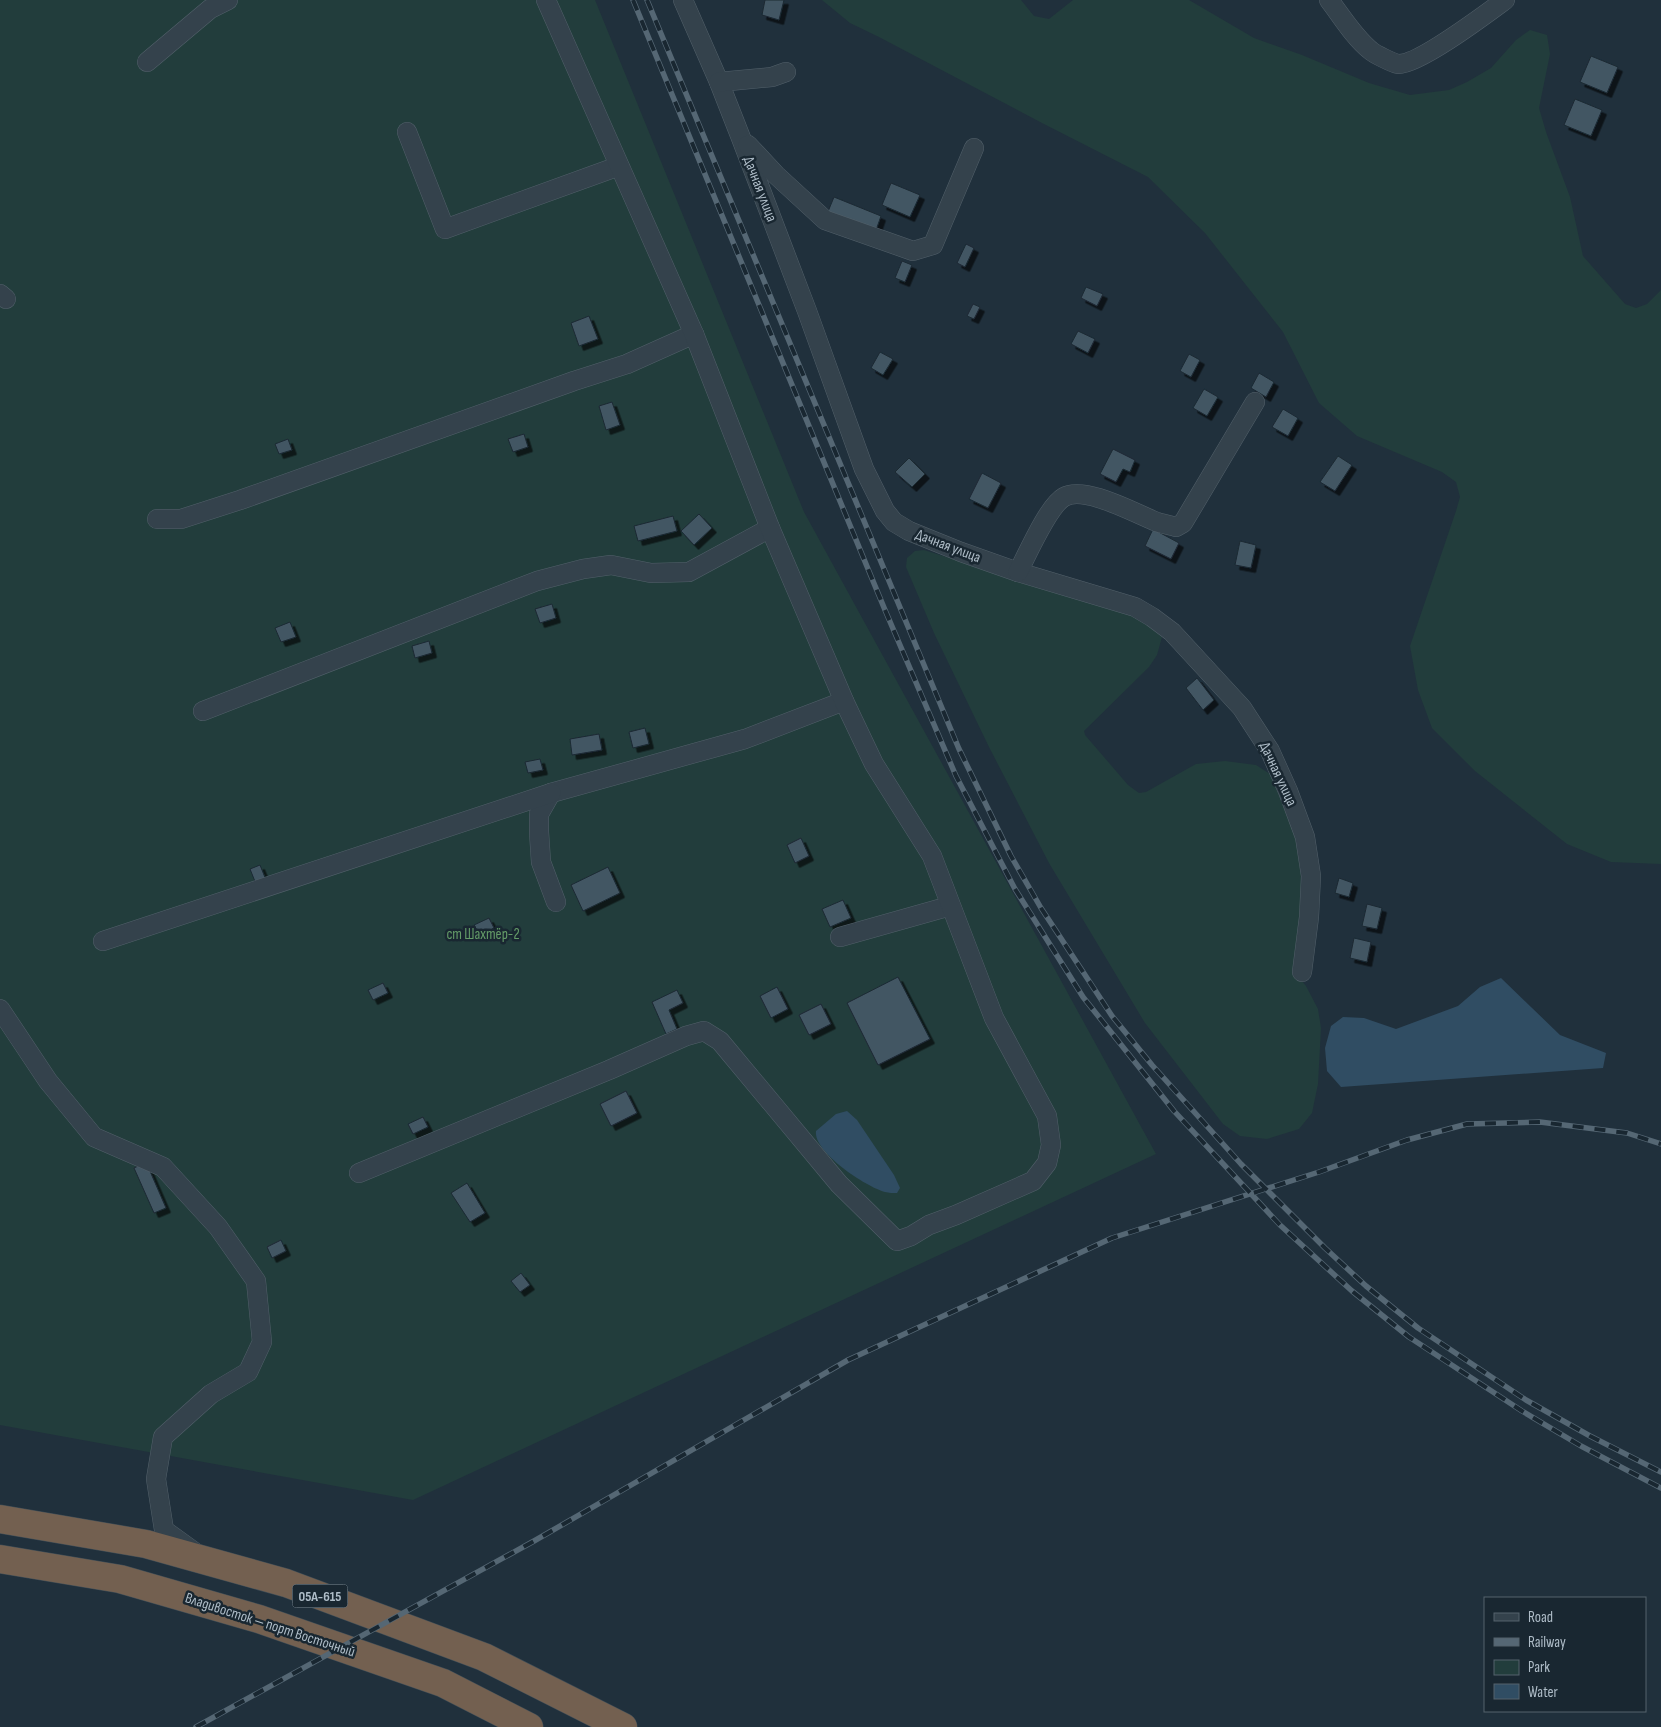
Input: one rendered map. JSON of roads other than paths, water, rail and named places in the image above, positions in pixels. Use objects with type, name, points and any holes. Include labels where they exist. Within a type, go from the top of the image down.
[{"type":"highway","name":"05А-615","points":[[0,1519],[146,1544],[286,1583],[484,1657],[623,1727]]},
{"type":"highway","name":"Владивосток — порт Восточный","points":[[0,1559],[120,1579],[259,1619],[443,1683],[529,1727]]},
{"type":"street","points":[[147,62],[210,8],[228,0]]},
{"type":"street","points":[[359,1173],[609,1070],[686,1036],[704,1031],[720,1041],[839,1184],[897,1241],[910,1236],[928,1225],[956,1215],[1033,1181],[1047,1163],[1051,1145],[1047,1116],[994,1018],[932,856],[874,764],[844,701],[770,528],[694,334],[546,0]]},
{"type":"street","name":"Дачная улица","points":[[683,0],[741,138],[864,470],[885,511],[894,522],[909,531],[961,552],[1018,572],[1134,607],[1152,617],[1172,632],[1242,708],[1270,751],[1288,791],[1305,837],[1311,876],[1309,916],[1302,972]]},
{"type":"street","points":[[1329,0],[1371,51],[1397,64],[1410,62],[1463,31],[1505,0]]},
{"type":"street","points":[[719,82],[772,77],[786,72]]},
{"type":"street","points":[[407,132],[445,229],[619,166]]},
{"type":"street","points":[[741,138],[776,175],[825,220],[913,251],[933,244],[974,148]]},
{"type":"street","points":[[157,519],[181,518],[240,500],[574,381],[627,364],[694,334]]},
{"type":"street","points":[[1018,572],[1050,511],[1064,497],[1077,494],[1091,496],[1132,510],[1158,523],[1176,527],[1183,523],[1255,402]]},
{"type":"street","points":[[203,711],[537,582],[583,568],[611,564],[651,573],[689,572],[770,528]]},
{"type":"street","points":[[103,941],[551,793],[745,739],[844,701]]},
{"type":"street","points":[[551,793],[539,814],[539,832],[541,862],[556,902]]},
{"type":"street","points":[[840,937],[950,906]]},
{"type":"street","points":[[0,1008],[48,1081],[94,1137],[162,1167],[218,1227],[256,1281],[262,1342],[248,1372],[211,1394],[163,1437],[156,1478],[164,1530],[210,1562]]},
{"type":"water","points":[[1501,978],[1560,1035],[1606,1053],[1603,1068],[1341,1087],[1327,1071],[1325,1048],[1331,1026],[1343,1017],[1364,1018],[1396,1029],[1458,1006],[1480,987]]},
{"type":"water","points":[[847,1111],[857,1120],[894,1175],[900,1188],[897,1193],[876,1189],[854,1176],[842,1168],[823,1149],[817,1139],[816,1131],[836,1114]]},
{"type":"railway","points":[[633,0],[885,610],[956,776],[1015,889],[1083,997],[1174,1111],[1280,1225],[1352,1291],[1409,1337],[1522,1411],[1581,1446],[1661,1488]]},
{"type":"railway","points":[[647,0],[959,749],[1011,856],[1041,908],[1112,1016],[1152,1065],[1241,1164],[1366,1286],[1418,1328],[1526,1400],[1590,1436],[1661,1472]]},
{"type":"railway","points":[[196,1727],[534,1541],[848,1360],[1112,1238],[1319,1172],[1407,1140],[1467,1124],[1540,1122],[1627,1133],[1661,1144]]},
{"type":"park label","name":"ст Шахтёр-2","points":[[483,934]]}]
